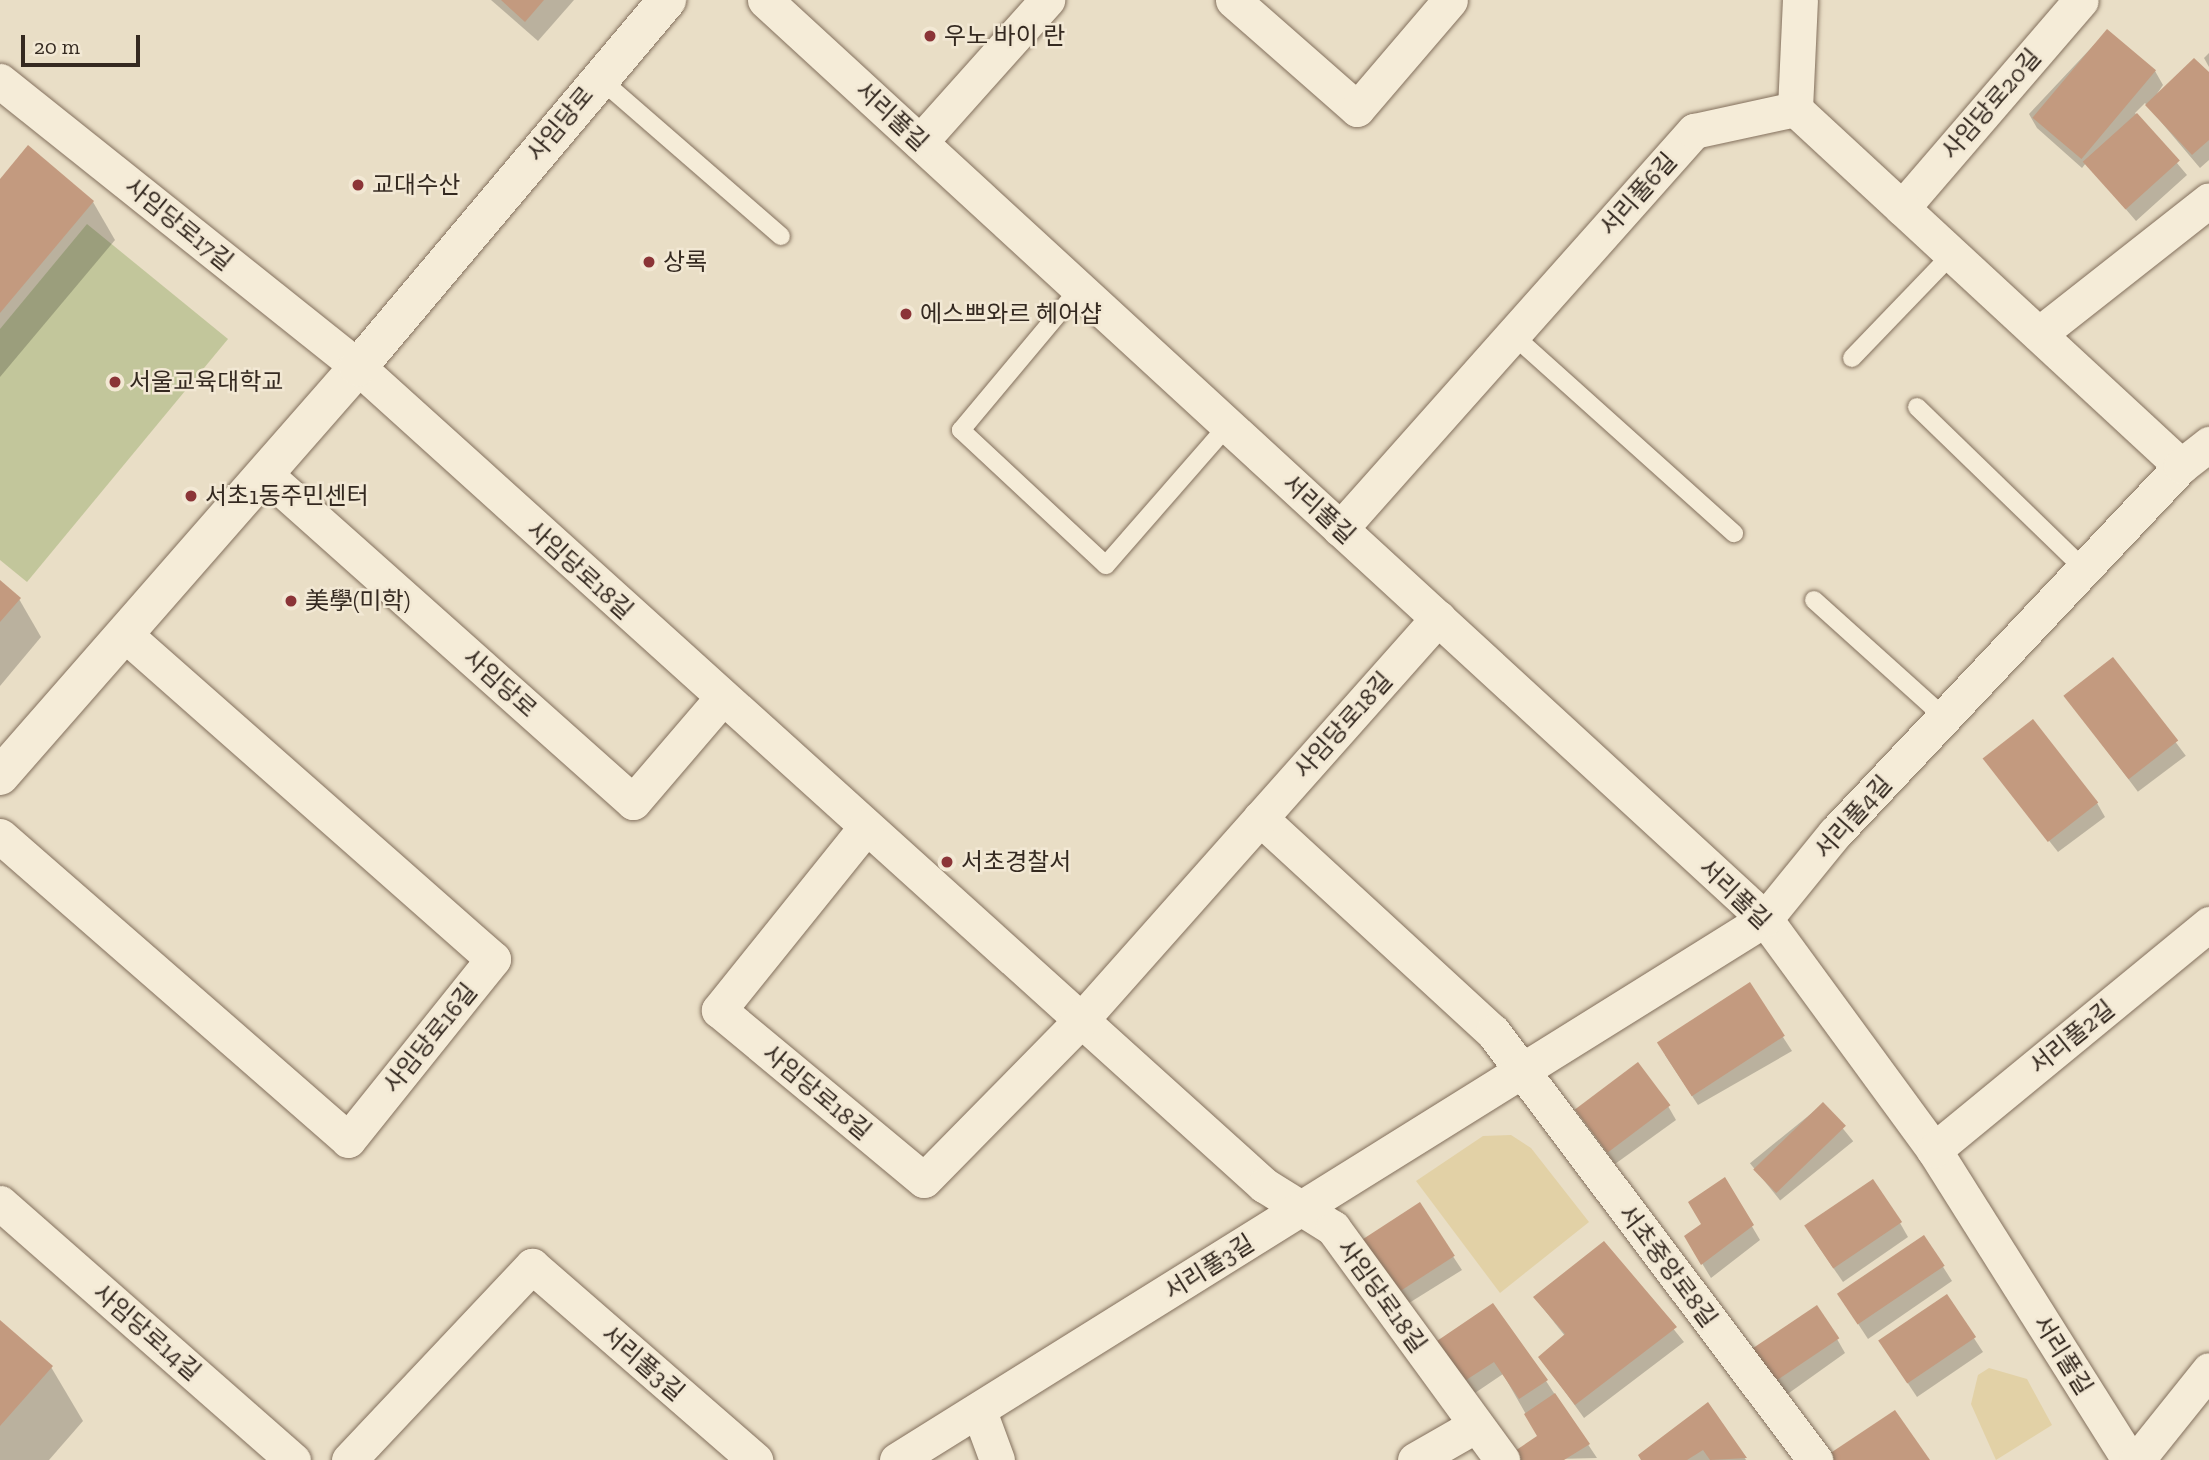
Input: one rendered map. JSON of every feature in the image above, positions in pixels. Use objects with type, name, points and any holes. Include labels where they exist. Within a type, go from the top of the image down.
[{"type":"main road","name":"사임당로","points":[[0,776],[358,368],[667,0]]},
{"type":"street","name":"서리풀길","points":[[765,0],[1765,919],[1934,1150],[2129,1460]]},
{"type":"street","points":[[920,142],[1047,0]]},
{"type":"street","points":[[1233,0],[1357,109],[1450,0]]},
{"type":"street","points":[[1800,0],[1795,109],[2181,466]]},
{"type":"street","name":"사임당로20길","points":[[1902,208],[2081,0]]},
{"type":"street","name":"사임당로17길","points":[[0,80],[358,368]]},
{"type":"street","name":"서리풀6길","points":[[1340,529],[1694,131],[1795,109]]},
{"type":"street","points":[[2039,334],[2209,200]]},
{"type":"street","name":"사임당로18길","points":[[358,368],[1264,1185],[1333,1228],[1502,1460]]},
{"type":"street","name":"서리풀4길","points":[[1765,919],[1835,833],[2181,466],[2209,444]]},
{"type":"street","name":"사임당로","points":[[265,474],[633,802],[722,698]]},
{"type":"street","name":"사임당로18길","points":[[866,827],[719,1010],[924,1180],[1081,1020],[1438,618]]},
{"type":"street","name":"사임당로16길","points":[[0,836],[348,1140],[493,959],[124,634]]},
{"type":"street","points":[[1260,818],[1493,1032],[1521,1071]]},
{"type":"street","name":"서리풀3길","points":[[897,1460],[1765,919]]},
{"type":"street","name":"서리풀2길","points":[[1934,1150],[2209,924]]},
{"type":"street","name":"서초중앙로8길","points":[[1521,1071],[1815,1460]]},
{"type":"street","name":"사임당로14길","points":[[0,1203],[274,1454]]},
{"type":"street","name":"서리풀3길","points":[[349,1460],[532,1266],[755,1460]]},
{"type":"street","points":[[2137,1460],[2209,1370]]},
{"type":"street","points":[[979,1410],[997,1460]]},
{"type":"street","points":[[1415,1460],[1476,1425]]},
{"type":"lane","points":[[599,78],[781,236]]},
{"type":"lane","points":[[1852,358],[1952,254]]},
{"type":"lane","points":[[1079,289],[961,429],[1106,565],[1228,425]]},
{"type":"lane","points":[[1513,335],[1734,533]]},
{"type":"lane","points":[[1917,407],[2085,570]]},
{"type":"lane","points":[[1814,600],[1945,718]]},
{"type":"green space","points":[[87,224],[228,339],[27,582],[0,560],[0,329]]},
{"type":"sand","points":[[1511,1135],[1531,1148],[1589,1222],[1500,1293],[1416,1181],[1483,1136]]},
{"type":"sand","points":[[1989,1368],[2027,1379],[2052,1425],[1996,1460],[1971,1404],[1978,1375]]},
{"type":"building","points":[[501,0],[544,0],[525,22]]},
{"type":"building","points":[[2107,29],[2156,70],[2081,159],[2032,118]]},
{"type":"building","points":[[2194,58],[2209,72],[2209,140],[2192,155],[2145,105]]},
{"type":"building","points":[[2137,113],[2180,161],[2126,209],[2083,162]]},
{"type":"building","points":[[28,145],[94,201],[0,313],[0,179]]},
{"type":"building","points":[[0,580],[21,598],[0,622]]},
{"type":"building","points":[[2113,657],[2178,741],[2129,779],[2063,696]]},
{"type":"building","points":[[2033,719],[2098,803],[2048,842],[1983,758]]},
{"type":"building","points":[[1750,982],[1785,1036],[1692,1096],[1657,1042]]},
{"type":"building","points":[[1638,1062],[1670,1105],[1607,1153],[1575,1110]]},
{"type":"building","points":[[1823,1102],[1846,1126],[1776,1193],[1753,1169]]},
{"type":"building","points":[[1725,1177],[1754,1225],[1701,1265],[1684,1236],[1701,1224],[1688,1202]]},
{"type":"building","points":[[1873,1179],[1902,1222],[1833,1269],[1804,1225]]},
{"type":"building","points":[[1420,1202],[1455,1256],[1391,1297],[1356,1243]]},
{"type":"building","points":[[1924,1235],[1945,1266],[1858,1324],[1837,1294]]},
{"type":"building","points":[[1604,1241],[1677,1327],[1575,1405],[1538,1357],[1565,1334],[1533,1297]]},
{"type":"building","points":[[1947,1294],[1976,1337],[1907,1384],[1878,1340]]},
{"type":"building","points":[[1493,1303],[1548,1380],[1519,1399],[1494,1362],[1463,1382],[1434,1343]]},
{"type":"building","points":[[1817,1305],[1839,1338],[1772,1383],[1750,1350]]},
{"type":"building","points":[[0,1320],[53,1366],[0,1426]]},
{"type":"building","points":[[1555,1393],[1590,1444],[1564,1460],[1513,1460],[1509,1455],[1537,1436],[1524,1414]]},
{"type":"building","points":[[1708,1402],[1747,1458],[1710,1460],[1703,1450],[1687,1460],[1641,1460],[1638,1455]]},
{"type":"building","points":[[1895,1410],[1930,1460],[1832,1460],[1829,1454]]},
{"type":"place","name":"우노 바이 란","points":[[930,36]]},
{"type":"place","name":"교대수산","points":[[358,185]]},
{"type":"place","name":"상록","points":[[649,262]]},
{"type":"place","name":"에스쁘와르 헤어샵","points":[[906,314]]},
{"type":"place","name":"서울교육대학교","points":[[115,382]]},
{"type":"place","name":"서초1동주민센터","points":[[191,496]]},
{"type":"place","name":"美學(미학)","points":[[291,601]]},
{"type":"place","name":"서초경찰서","points":[[947,862]]}]
